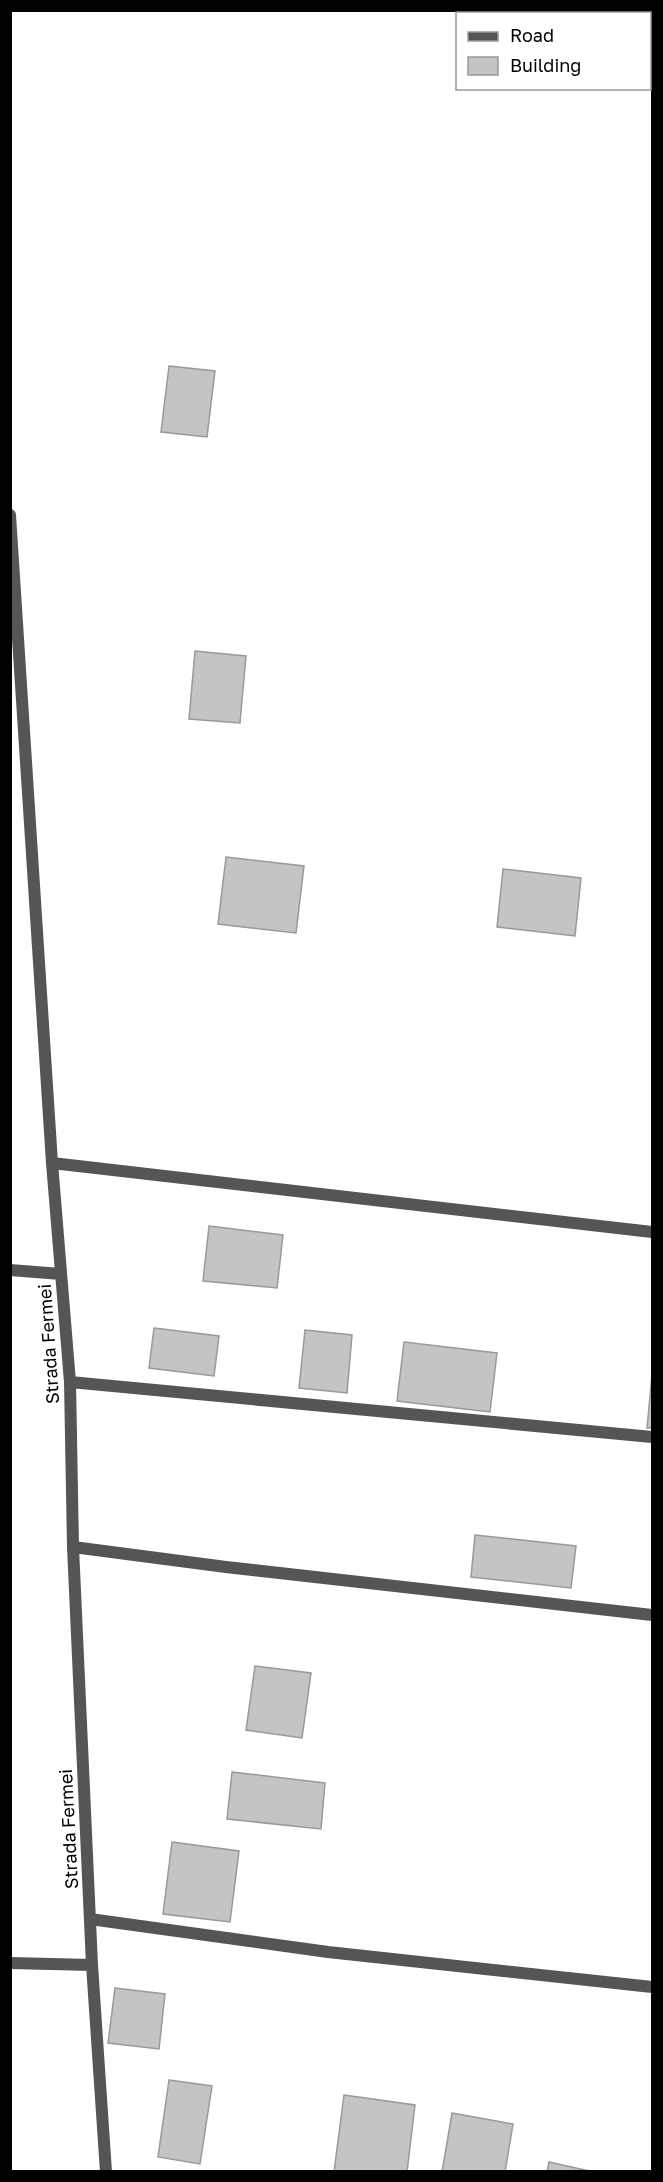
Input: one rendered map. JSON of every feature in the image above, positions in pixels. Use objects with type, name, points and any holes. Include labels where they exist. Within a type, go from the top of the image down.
[{"type":"street","name":"Strada Fermei","points":[[10,515],[52,1164],[70,1382],[74,1547],[92,1965],[109,2171]]},
{"type":"street","points":[[52,1164],[652,1232]]},
{"type":"street","points":[[10,1270],[61,1274]]},
{"type":"street","points":[[70,1382],[652,1437]]},
{"type":"street","points":[[74,1547],[652,1615]]},
{"type":"street","points":[[90,1919],[328,1952],[652,1987]]},
{"type":"street","points":[[10,1962],[92,1965]]},
{"type":"building","points":[[169,366],[215,371],[207,437],[161,432]]},
{"type":"building","points":[[195,651],[246,656],[240,723],[189,719]]},
{"type":"building","points":[[226,857],[304,866],[296,933],[218,924]]},
{"type":"building","points":[[503,869],[581,878],[575,936],[497,927]]},
{"type":"building","points":[[209,1226],[283,1235],[277,1288],[203,1281]]},
{"type":"building","points":[[154,1328],[219,1336],[214,1376],[149,1368]]},
{"type":"building","points":[[305,1330],[352,1335],[347,1393],[299,1388]]},
{"type":"building","points":[[404,1342],[497,1353],[490,1412],[397,1401]]},
{"type":"building","points":[[652,1375],[652,1428],[647,1428]]},
{"type":"building","points":[[475,1535],[576,1546],[571,1588],[471,1577]]},
{"type":"building","points":[[255,1666],[311,1673],[302,1738],[246,1730]]},
{"type":"building","points":[[232,1772],[325,1783],[321,1829],[227,1819]]},
{"type":"building","points":[[172,1842],[239,1851],[230,1922],[163,1914]]},
{"type":"building","points":[[115,1988],[165,1994],[159,2049],[108,2043]]},
{"type":"building","points":[[169,2080],[212,2086],[200,2164],[158,2157]]},
{"type":"building","points":[[344,2095],[415,2105],[407,2172],[334,2172]]},
{"type":"building","points":[[452,2113],[513,2124],[505,2172],[442,2172]]},
{"type":"building","points":[[549,2162],[594,2172],[547,2172]]}]
